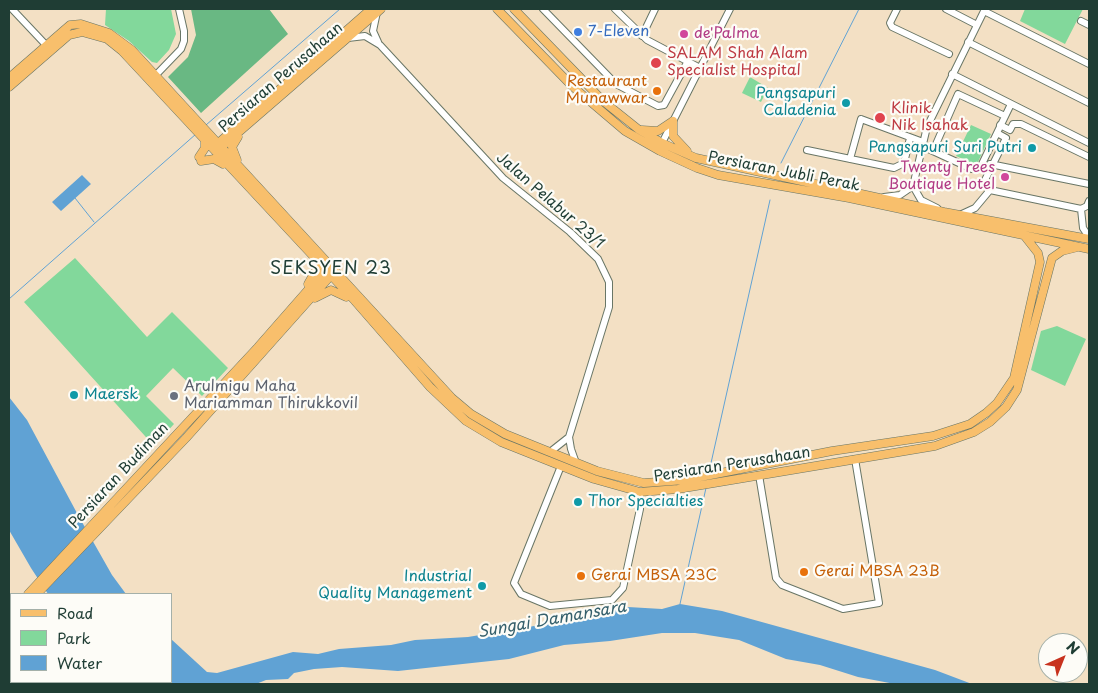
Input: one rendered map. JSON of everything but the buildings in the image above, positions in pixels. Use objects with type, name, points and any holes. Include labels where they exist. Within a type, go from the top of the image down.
[{"type":"main road","name":"Persiaran Jubli Perak","points":[[497,9],[598,109],[625,131],[668,155],[718,175],[848,198],[1089,249]]},
{"type":"main road","name":"Persiaran Perusahaan","points":[[240,128],[348,38],[376,10]]},
{"type":"main road","name":"Persiaran Perusahaan","points":[[217,148],[376,10]]},
{"type":"main road","name":"Persiaran Jubli Perak","points":[[516,10],[603,101],[638,129],[662,143],[696,158],[958,215],[1089,238]]},
{"type":"main road","name":"Persiaran Perusahaan","points":[[9,78],[64,30],[75,24],[101,29],[127,46],[153,78],[217,148],[255,184],[331,270],[452,398],[471,414],[504,434],[576,463],[621,479],[644,483],[702,476],[842,450],[933,436],[970,424],[997,403],[1014,378],[1040,262],[1038,253],[1023,234]]},
{"type":"main road","name":"Persiaran Perusahaan","points":[[9,87],[64,38],[75,32],[107,39],[153,78]]},
{"type":"main road","points":[[638,129],[658,131],[673,121]]},
{"type":"main road","points":[[673,121],[675,140],[696,158]]},
{"type":"main road","points":[[228,166],[214,160],[200,159],[205,148],[205,135],[218,136],[240,128]]},
{"type":"main road","points":[[240,128],[232,151],[255,184]]},
{"type":"main road","points":[[662,143],[662,150],[668,155]]},
{"type":"main road","name":"Persiaran Perusahaan","points":[[217,148],[228,166],[315,258],[331,270],[355,301],[430,387],[466,421],[501,442],[619,488],[640,492],[701,485],[947,443],[974,432],[990,422],[1006,407],[1019,385],[1052,258],[1062,251],[1078,247]]},
{"type":"main road","points":[[300,304],[316,270],[315,258]]},
{"type":"main road","name":"Persiaran Budiman","points":[[32,593],[102,520],[258,347],[331,270]]},
{"type":"main road","points":[[300,304],[331,290],[355,301]]},
{"type":"street","points":[[153,78],[181,49],[184,41],[179,9]]},
{"type":"street","points":[[543,9],[616,84],[658,106],[664,105],[688,61]]},
{"type":"street","points":[[615,9],[642,36],[700,68]]},
{"type":"street","points":[[642,36],[655,9]]},
{"type":"street","points":[[662,143],[730,9]]},
{"type":"street","points":[[897,9],[890,23],[892,27],[949,54]]},
{"type":"street","points":[[946,9],[977,25]]},
{"type":"street","points":[[376,10],[373,31],[380,45]]},
{"type":"street","points":[[881,198],[900,195],[913,186],[927,127],[984,10],[1089,64]]},
{"type":"street","points":[[12,11],[46,45]]},
{"type":"street","points":[[1081,21],[1089,25]]},
{"type":"street","name":"Jalan Pelabur 23/1","points":[[348,38],[365,36],[380,45],[497,173],[598,259],[609,282],[609,307],[569,437]]},
{"type":"street","points":[[968,42],[1089,103]]},
{"type":"street","points":[[952,74],[1089,144]]},
{"type":"street","points":[[933,151],[958,94],[1005,116]]},
{"type":"street","points":[[850,159],[861,119],[910,138],[972,169],[981,166],[1011,104]]},
{"type":"street","points":[[1000,125],[1010,130],[1013,124],[1021,124],[1089,157]]},
{"type":"street","points":[[996,133],[1006,138],[984,182],[990,190],[1081,209],[1087,206],[1089,201]]},
{"type":"street","points":[[806,150],[898,167],[904,163],[910,138]]},
{"type":"street","points":[[983,162],[1089,184]]},
{"type":"street","points":[[913,186],[922,200],[944,212]]},
{"type":"street","points":[[958,215],[968,213],[975,208],[990,190]]},
{"type":"street","points":[[1081,209],[1083,228],[1089,238]]},
{"type":"street","points":[[550,452],[569,437]]},
{"type":"street","points":[[569,437],[570,449],[576,463]]},
{"type":"street","points":[[759,475],[776,578],[782,585],[843,609],[879,603],[855,459]]},
{"type":"street","points":[[561,466],[514,583],[521,594],[550,606],[612,600],[623,588],[640,509],[640,492]]},
{"type":"green space","points":[[106,9],[171,9],[176,34],[169,50],[157,63],[152,62],[129,41],[105,25]]},
{"type":"green space","points":[[191,9],[269,9],[288,34],[201,113],[168,77],[188,57],[196,35]]},
{"type":"green space","points":[[1025,9],[1083,9],[1065,44],[1020,21]]},
{"type":"green space","points":[[750,77],[768,88],[761,102],[742,93]]},
{"type":"green space","points":[[971,125],[991,134],[978,162],[972,163],[956,156]]},
{"type":"green space","points":[[75,258],[147,337],[172,312],[228,368],[202,396],[173,368],[146,396],[174,424],[154,446],[24,302]]},
{"type":"green space","points":[[1057,326],[1086,339],[1065,386],[1031,370],[1041,331]]},
{"type":"water","points":[[82,175],[91,184],[61,211],[52,202]]},
{"type":"water","points":[[9,397],[27,420],[112,575],[125,593],[47,593],[9,530]]},
{"type":"water","points":[[680,604],[722,611],[935,670],[972,684],[895,684],[858,677],[820,665],[786,659],[739,640],[695,633],[662,633],[610,641],[564,645],[509,659],[398,671],[342,667],[314,669],[294,673],[288,679],[266,680],[256,684],[125,683],[172,683],[172,640],[207,672],[217,673],[293,652],[318,654],[339,649],[391,645],[415,640],[468,637],[540,625],[589,611],[628,607],[662,609]]},
{"type":"waterway","points":[[206,125],[340,9]]},
{"type":"waterway","points":[[781,163],[859,9]]},
{"type":"waterway","points":[[9,299],[196,134]]},
{"type":"waterway","points":[[75,198],[94,222]]},
{"type":"waterway","points":[[709,472],[770,200]]},
{"type":"waterway","points":[[680,604],[706,488]]},
{"type":"place","name":"7-Eleven","points":[[578,32]]},
{"type":"place","name":"de'Palma","points":[[684,34]]},
{"type":"place","name":"SALAM Shah Alam Specialist Hospital","points":[[656,63]]},
{"type":"place","name":"Restaurant Munawwar","points":[[657,91]]},
{"type":"place","name":"Pangsapuri Caladenia","points":[[846,103]]},
{"type":"place","name":"Klinik Nik Isahak","points":[[880,118]]},
{"type":"place","name":"Pangsapuri Suri Putri","points":[[1032,148]]},
{"type":"place","name":"Twenty Trees Boutique Hotel","points":[[1005,177]]},
{"type":"place","name":"Maersk","points":[[74,395]]},
{"type":"place","name":"Arulmigu Maha Mariamman Thirukkovil","points":[[174,396]]},
{"type":"place","name":"Thor Specialties","points":[[578,502]]},
{"type":"place","name":"Gerai MBSA 23B","points":[[804,572]]},
{"type":"place","name":"Gerai MBSA 23C","points":[[581,576]]},
{"type":"place","name":"Industrial Quality Management","points":[[482,586]]},
{"type":"district","name":"SEKSYEN 23","points":[[331,269]]},
{"type":"water label","name":"Sungai Damansara","points":[[552,620]]}]
